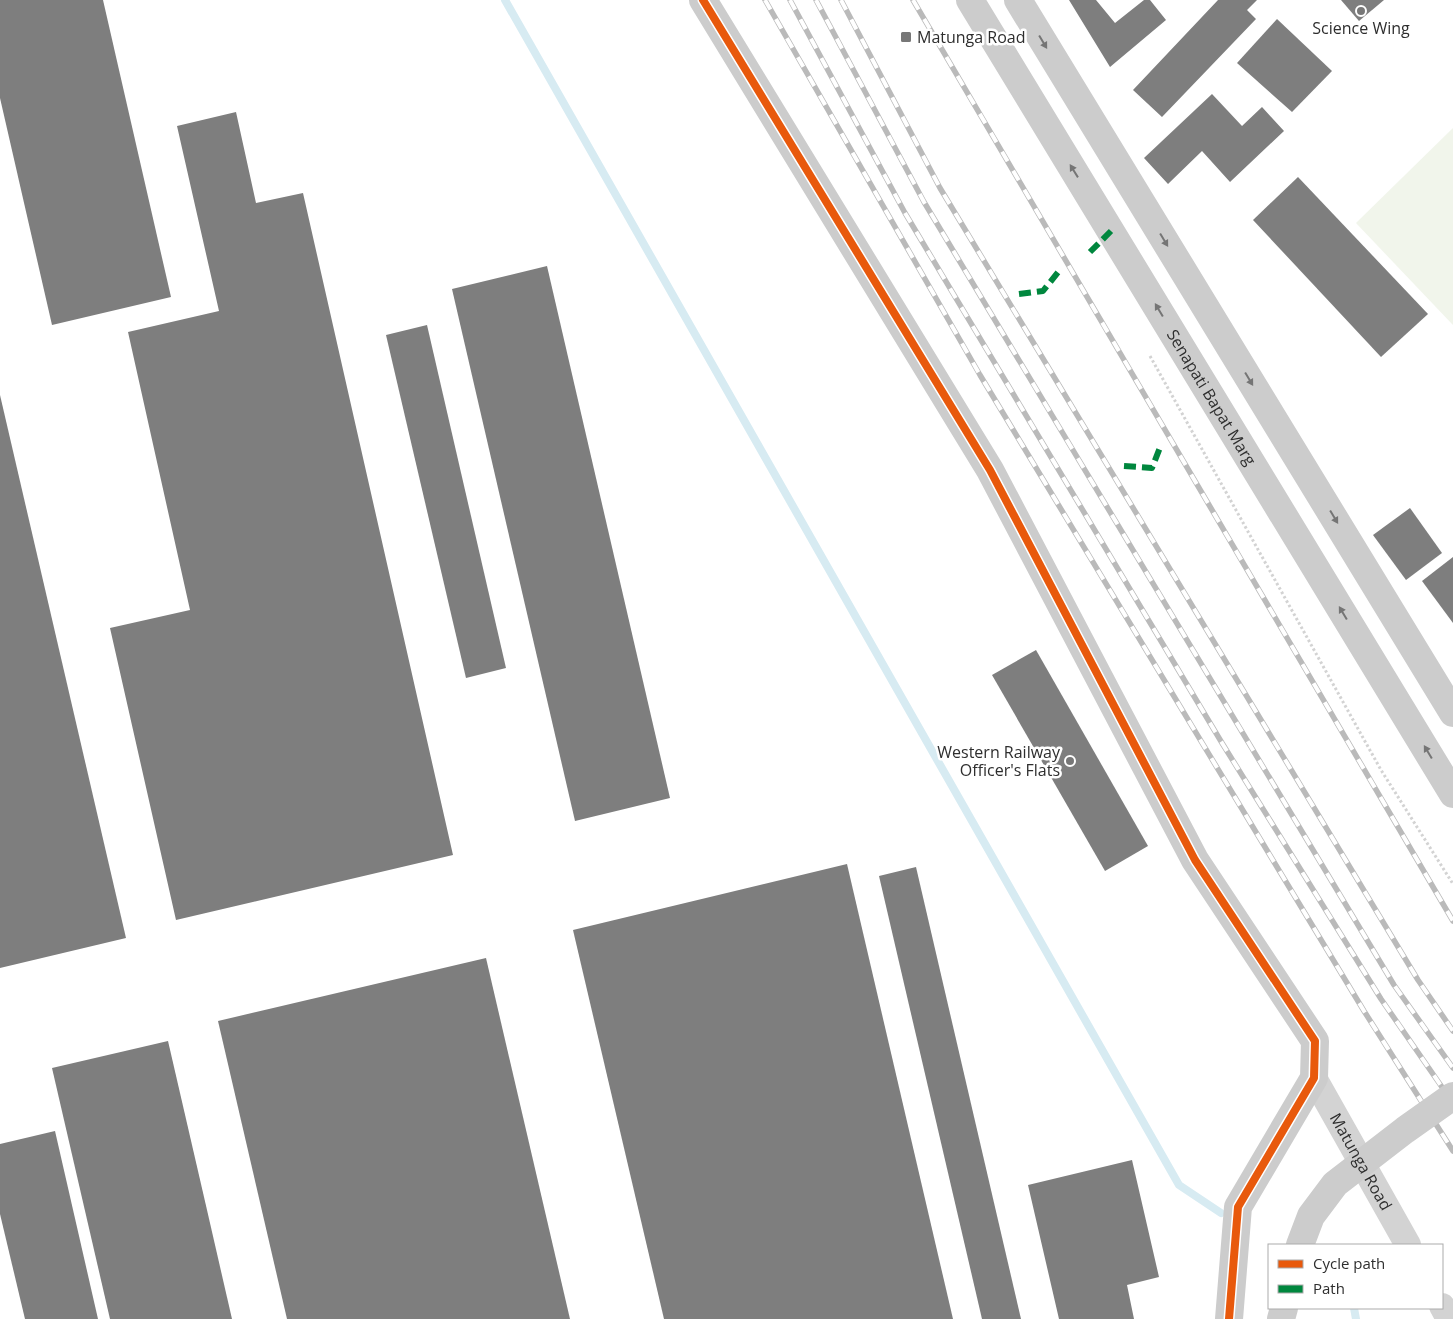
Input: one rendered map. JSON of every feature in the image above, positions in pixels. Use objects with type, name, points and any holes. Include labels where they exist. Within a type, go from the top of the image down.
[{"type":"main road","points":[[703,0],[990,470],[1195,860],[1315,1041],[1314,1078],[1238,1207],[1229,1319]]},
{"type":"main road","name":"Senapati Bapat Marg","points":[[970,0],[1453,794]]},
{"type":"main road","points":[[1018,0],[1448,705],[1407,718]]},
{"type":"main road","points":[[1033,104],[1067,81]]},
{"type":"main road","points":[[1107,224],[1142,203]]},
{"type":"main road","points":[[1175,336],[1211,316]]},
{"type":"main road","points":[[1230,426],[1264,404]]},
{"type":"main road","points":[[1300,1244],[1311,1216],[1335,1184],[1453,1096]]},
{"type":"street","name":"Matunga Road","points":[[1314,1078],[1407,1244]]},
{"type":"street","points":[[1443,1308],[1449,1319]]},
{"type":"path","points":[[1150,356],[1381,770],[1453,884]]},
{"type":"shaded area","points":[[1453,128],[1453,325],[1356,223]]},
{"type":"building","points":[[0,0],[103,0],[171,297],[52,325],[0,98]]},
{"type":"building","points":[[1069,0],[1096,0],[1115,23],[1144,0],[1150,0],[1166,20],[1110,67]]},
{"type":"building","points":[[1218,0],[1257,0],[1247,10],[1256,19],[1162,117],[1133,90]]},
{"type":"building","name":"Science Wing","points":[[1341,0],[1384,0],[1359,21]]},
{"type":"building","points":[[1277,19],[1332,71],[1292,112],[1237,63]]},
{"type":"building","points":[[1212,94],[1242,126],[1262,107],[1284,131],[1230,182],[1202,151],[1168,184],[1144,158]]},
{"type":"building","points":[[236,112],[256,203],[303,193],[453,855],[176,920],[110,628],[190,610],[128,332],[219,311],[177,126]]},
{"type":"building","points":[[1298,177],[1428,314],[1381,357],[1253,220]]},
{"type":"building","points":[[547,266],[670,798],[575,821],[452,289]]},
{"type":"building","points":[[427,325],[506,668],[466,678],[386,335]]},
{"type":"building","points":[[0,395],[126,938],[0,968]]},
{"type":"building","points":[[1410,508],[1442,553],[1406,580],[1373,535]]},
{"type":"building","points":[[1453,557],[1453,623],[1422,581]]},
{"type":"building","name":"Western Railway Officer's Flats","points":[[1036,650],[1148,846],[1105,871],[992,675]]},
{"type":"building","points":[[847,864],[953,1319],[664,1319],[573,930]]},
{"type":"building","points":[[916,867],[1021,1319],[982,1319],[879,876]]},
{"type":"building","points":[[486,958],[570,1319],[287,1319],[218,1021]]},
{"type":"building","points":[[168,1041],[232,1319],[110,1319],[52,1068]]},
{"type":"building","points":[[55,1131],[98,1319],[25,1319],[0,1214],[0,1144]]},
{"type":"building","points":[[1132,1160],[1159,1277],[1127,1285],[1134,1319],[1059,1319],[1028,1185]]},
{"type":"waterway","points":[[505,0],[1179,1185],[1221,1213]]},
{"type":"waterway","points":[[1354,1309],[1356,1319]]},
{"type":"railway","points":[[765,0],[980,375],[1364,1011],[1453,1151]]},
{"type":"railway","points":[[790,0],[905,213],[1222,743],[1381,999],[1453,1103]]},
{"type":"railway","points":[[816,0],[924,202],[1394,985],[1453,1068]]},
{"type":"railway","points":[[841,0],[940,188],[1418,980],[1453,1031]]},
{"type":"railway","points":[[913,0],[1453,921]]},
{"type":"marked path","points":[[1090,252],[1111,231]]},
{"type":"marked path","points":[[1019,294],[1043,291],[1059,271]]},
{"type":"marked path","points":[[1124,466],[1152,468],[1161,445]]},
{"type":"cycle path","points":[[703,0],[990,470],[1195,860],[1315,1041],[1314,1078],[1238,1207],[1229,1319]]},
{"type":"place","name":"Science Wing","points":[[1361,11]]},
{"type":"place","name":"Matunga Road","points":[[906,37]]},
{"type":"place","name":"Western Railway Officer's Flats","points":[[1070,761]]}]
